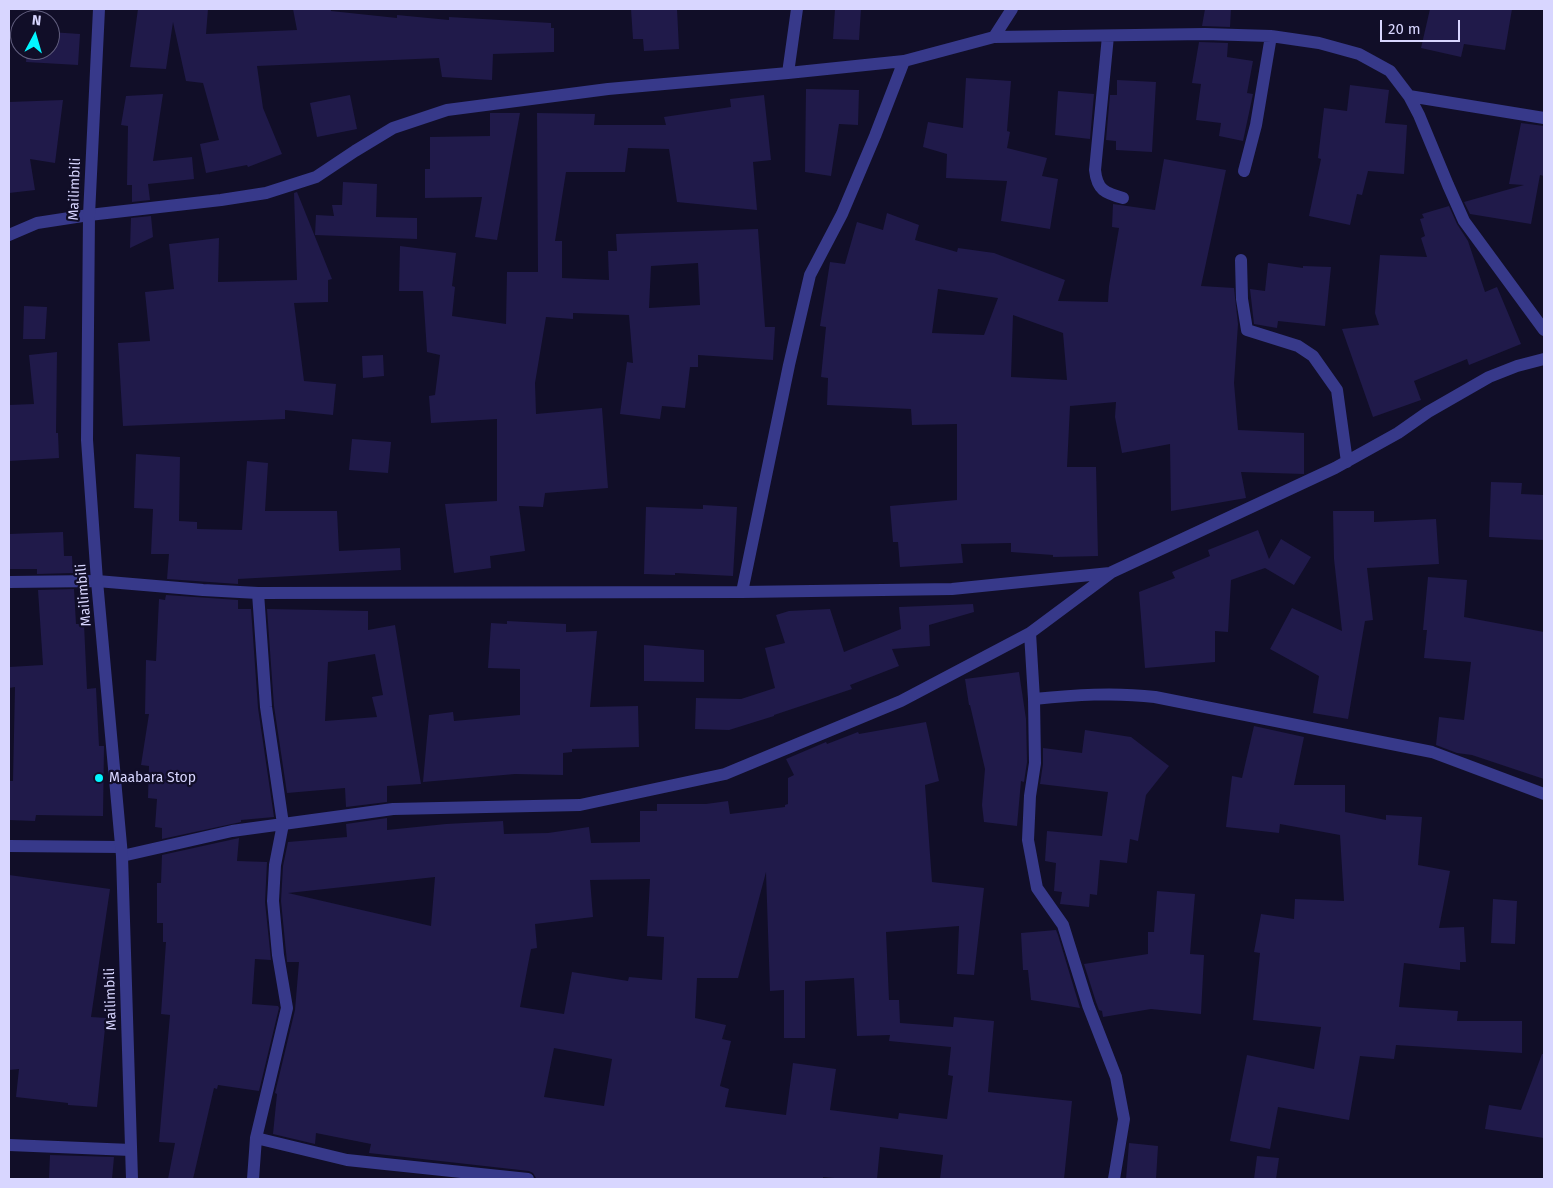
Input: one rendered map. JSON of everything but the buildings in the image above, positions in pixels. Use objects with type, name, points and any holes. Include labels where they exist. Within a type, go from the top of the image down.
[{"type":"street","name":"Mailimbili","points":[[99,9],[89,214],[87,440],[97,581],[122,852],[132,1179]]},
{"type":"street","points":[[788,74],[797,9]]},
{"type":"street","points":[[994,38],[1012,9]]},
{"type":"street","points":[[9,235],[37,223],[89,214],[221,200],[266,193],[316,177],[354,151],[393,128],[447,110],[608,89],[904,62],[994,38],[1205,34],[1271,36],[1319,43],[1359,54],[1390,71],[1409,96],[1419,115],[1464,220],[1544,330]]},
{"type":"street","points":[[1108,36],[1095,170],[1096,179],[1102,190],[1123,198]]},
{"type":"street","points":[[1244,170],[1256,125],[1271,36]]},
{"type":"street","points":[[742,592],[789,365],[810,275],[842,214],[904,62]]},
{"type":"street","points":[[1409,96],[1544,118]]},
{"type":"street","points":[[1241,260],[1242,299],[1247,330],[1298,346],[1313,356],[1337,390],[1347,462]]},
{"type":"street","points":[[9,846],[122,852],[232,831],[393,809],[580,805],[725,774],[901,701],[1030,633],[1112,572],[1347,462],[1489,377],[1517,366],[1544,359]]},
{"type":"street","points":[[9,582],[97,581],[258,593],[742,592],[952,589],[1112,572]]},
{"type":"street","points":[[253,1179],[256,1138],[287,1008],[278,955],[273,901],[275,866],[283,824],[266,707],[258,593]]},
{"type":"street","points":[[1030,633],[1035,763],[1030,796],[1028,840],[1037,888],[1063,926],[1088,1004],[1116,1077],[1124,1119],[1114,1179]]},
{"type":"street","points":[[1034,699],[1081,695],[1132,694],[1154,697],[1432,752],[1544,794]]},
{"type":"street","points":[[256,1138],[347,1160],[528,1179]]},
{"type":"street","points":[[9,1145],[131,1150]]},
{"type":"place","name":"Maabara Stop","points":[[99,778]]}]
